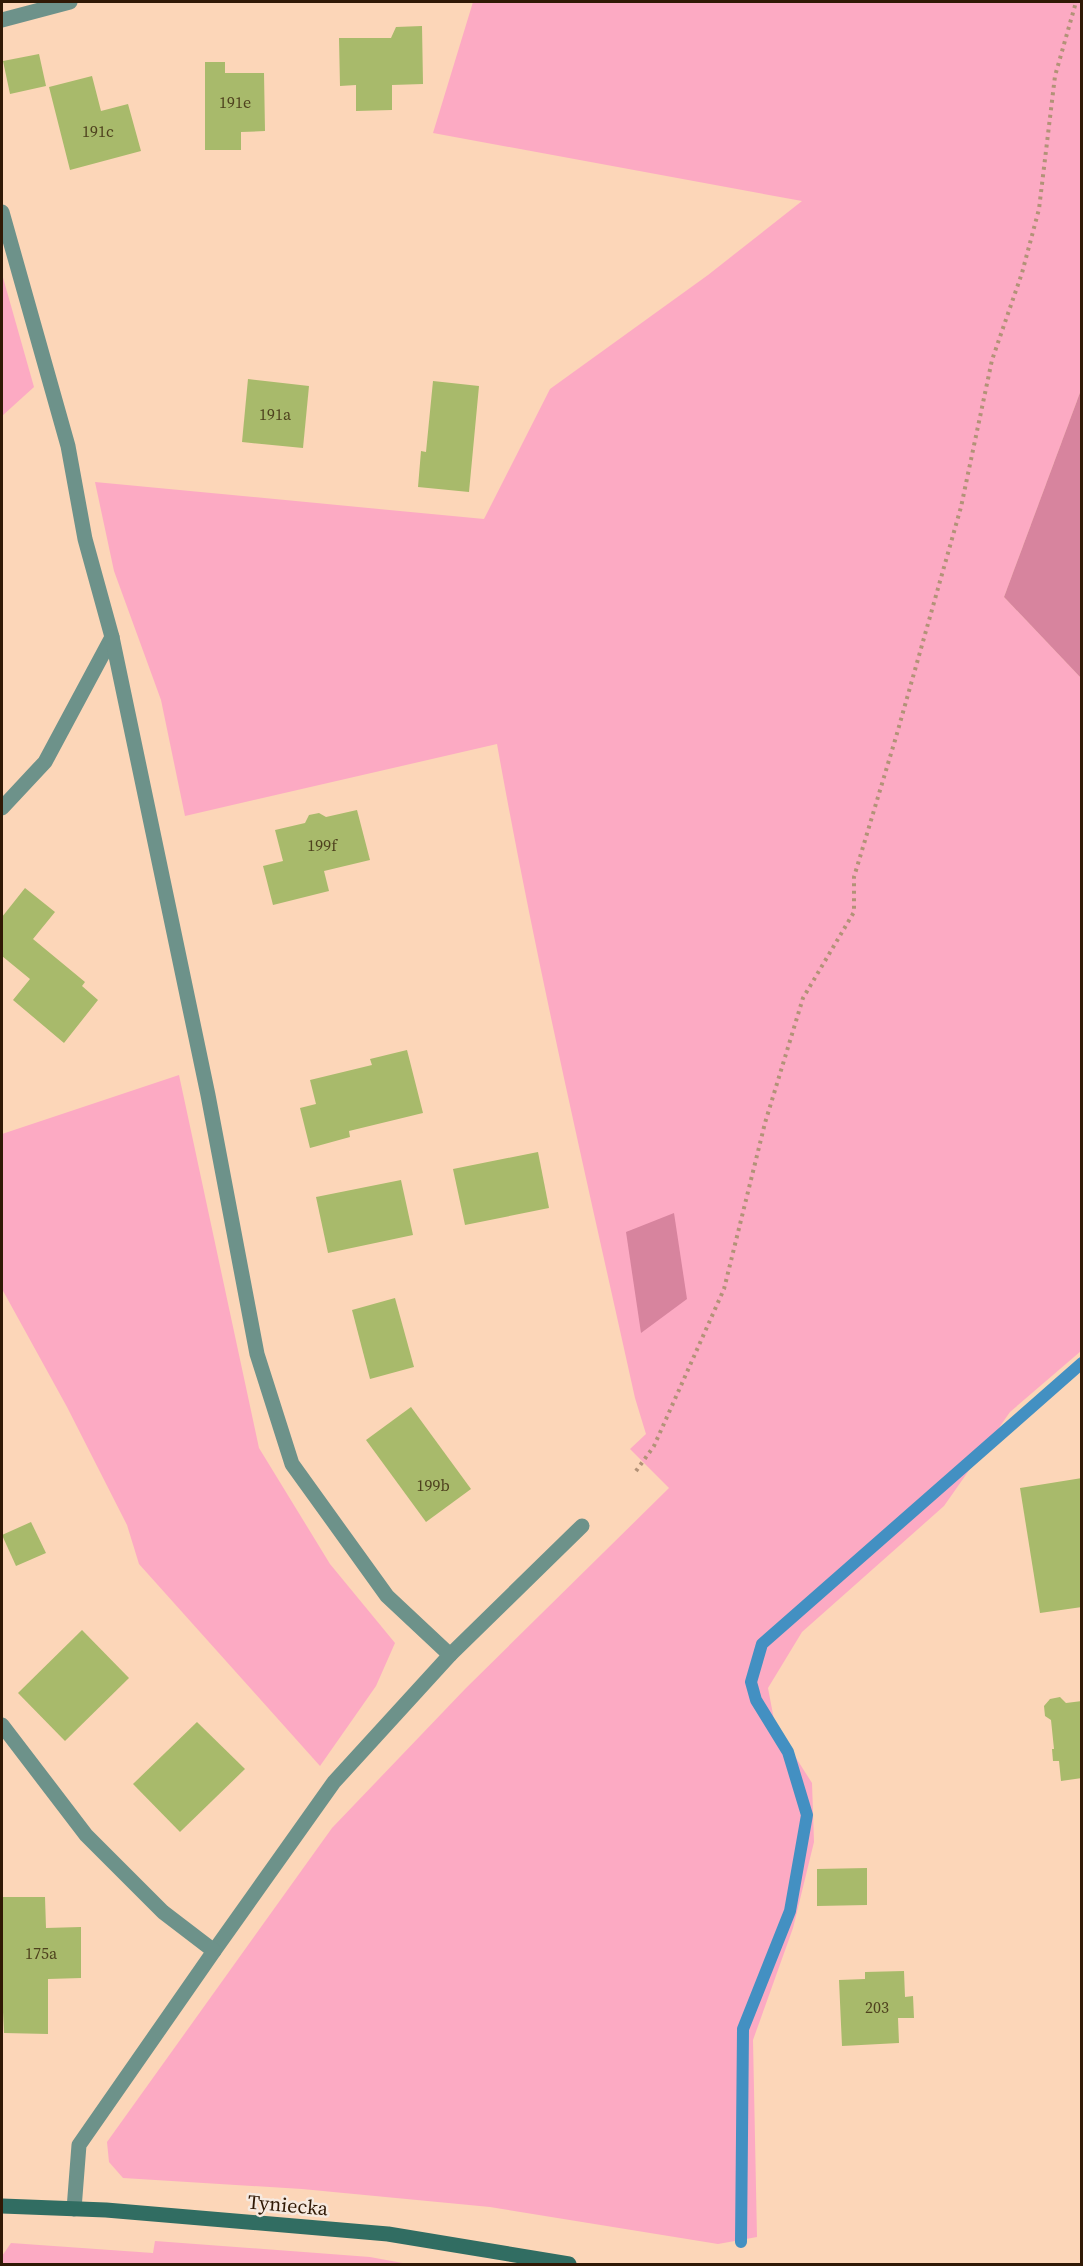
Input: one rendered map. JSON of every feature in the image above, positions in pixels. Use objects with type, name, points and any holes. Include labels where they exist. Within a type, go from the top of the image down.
[{"type":"street","points":[[2,20],[70,2]]},
{"type":"street","points":[[2,212],[68,446],[85,539],[112,637],[208,1095],[257,1354],[292,1464],[387,1596],[450,1654]]},
{"type":"street","points":[[2,808],[45,762],[112,637]]},
{"type":"street","points":[[74,2209],[79,2145],[334,1782],[450,1654],[582,1526]]},
{"type":"street","points":[[2,1725],[86,1835],[163,1912],[214,1951]]},
{"type":"street","name":"Tyniecka","points":[[2,2206],[74,2209],[388,2234],[569,2265]]},
{"type":"path","points":[[636,1471],[654,1446],[724,1289],[765,1123],[803,998],[854,912],[854,877],[961,507],[992,360],[1022,273],[1039,209],[1055,76],[1076,2]]},
{"type":"shaded area","points":[[473,2],[1081,2],[1081,390],[1004,597],[1081,678],[1081,1351],[1010,1412],[944,1506],[802,1632],[768,1688],[775,1725],[812,1783],[814,1842],[793,1928],[753,2040],[757,2237],[718,2244],[490,2207],[302,2189],[123,2178],[109,2162],[107,2142],[332,1828],[466,1688],[669,1488],[630,1449],[646,1434],[635,1398],[563,1072],[528,908],[497,744],[185,816],[161,700],[114,571],[95,482],[484,519],[550,389],[708,275],[802,201],[433,133]]},
{"type":"shaded area","points":[[2,274],[34,387],[2,416]]},
{"type":"shaded area","points":[[1081,390],[1081,678],[1004,597]]},
{"type":"shaded area","points":[[179,1075],[259,1448],[330,1564],[395,1643],[376,1686],[320,1766],[139,1564],[127,1525],[67,1407],[2,1289],[2,1134]]},
{"type":"shaded area","points":[[674,1213],[687,1299],[641,1333],[626,1232]]},
{"type":"shaded area","points":[[155,2241],[370,2257],[408,2264],[2,2264],[2,2256],[11,2243],[153,2253]]},
{"type":"building","points":[[422,26],[423,84],[392,85],[392,110],[356,111],[356,85],[340,86],[339,38],[391,38],[396,27]]},
{"type":"building","points":[[39,54],[46,86],[10,94],[3,61]]},
{"type":"building","points":[[205,62],[225,62],[225,73],[264,73],[265,131],[241,132],[241,150],[205,150]]},
{"type":"building","points":[[92,76],[101,111],[128,104],[141,151],[70,170],[49,87]]},
{"type":"building","points":[[248,379],[309,386],[303,448],[242,442]]},
{"type":"building","points":[[433,381],[479,386],[469,492],[418,487],[421,451],[426,452]]},
{"type":"building","points":[[357,810],[370,860],[324,871],[329,891],[273,905],[263,866],[283,861],[275,830],[305,823],[309,815],[319,813],[326,817]]},
{"type":"building","points":[[25,888],[55,912],[33,939],[85,982],[82,986],[98,1000],[64,1043],[13,1000],[30,979],[2,956],[2,917]]},
{"type":"building","points":[[407,1050],[423,1113],[349,1131],[350,1137],[310,1148],[300,1108],[316,1104],[310,1080],[372,1065],[370,1059]]},
{"type":"building","points":[[538,1152],[549,1208],[465,1225],[453,1169]]},
{"type":"building","points":[[401,1180],[413,1235],[328,1253],[316,1197]]},
{"type":"building","points":[[395,1298],[414,1367],[370,1379],[352,1310]]},
{"type":"building","points":[[411,1407],[471,1489],[426,1522],[366,1440]]},
{"type":"building","points":[[1082,1478],[1082,1607],[1040,1613],[1020,1488]]},
{"type":"building","points":[[31,1522],[46,1553],[16,1566],[2,1535]]},
{"type":"building","points":[[82,1630],[129,1678],[65,1741],[18,1693]]},
{"type":"building","points":[[1060,1697],[1066,1703],[1082,1701],[1082,1778],[1061,1781],[1059,1761],[1053,1761],[1051,1720],[1045,1716],[1044,1706],[1050,1699]]},
{"type":"building","points":[[197,1722],[245,1769],[180,1832],[133,1784]]},
{"type":"building","points":[[867,1868],[867,1905],[817,1906],[817,1869]]},
{"type":"building","points":[[2,1897],[45,1897],[46,1928],[81,1927],[81,1978],[48,1979],[48,2034],[4,2033]]},
{"type":"building","points":[[904,1971],[905,1997],[913,1996],[914,2018],[898,2018],[899,2043],[842,2046],[839,1980],[865,1979],[865,1972]]},
{"type":"waterway","points":[[741,2242],[743,2029],[790,1911],[807,1815],[788,1752],[756,1700],[751,1682],[762,1644],[1082,1363]]}]
